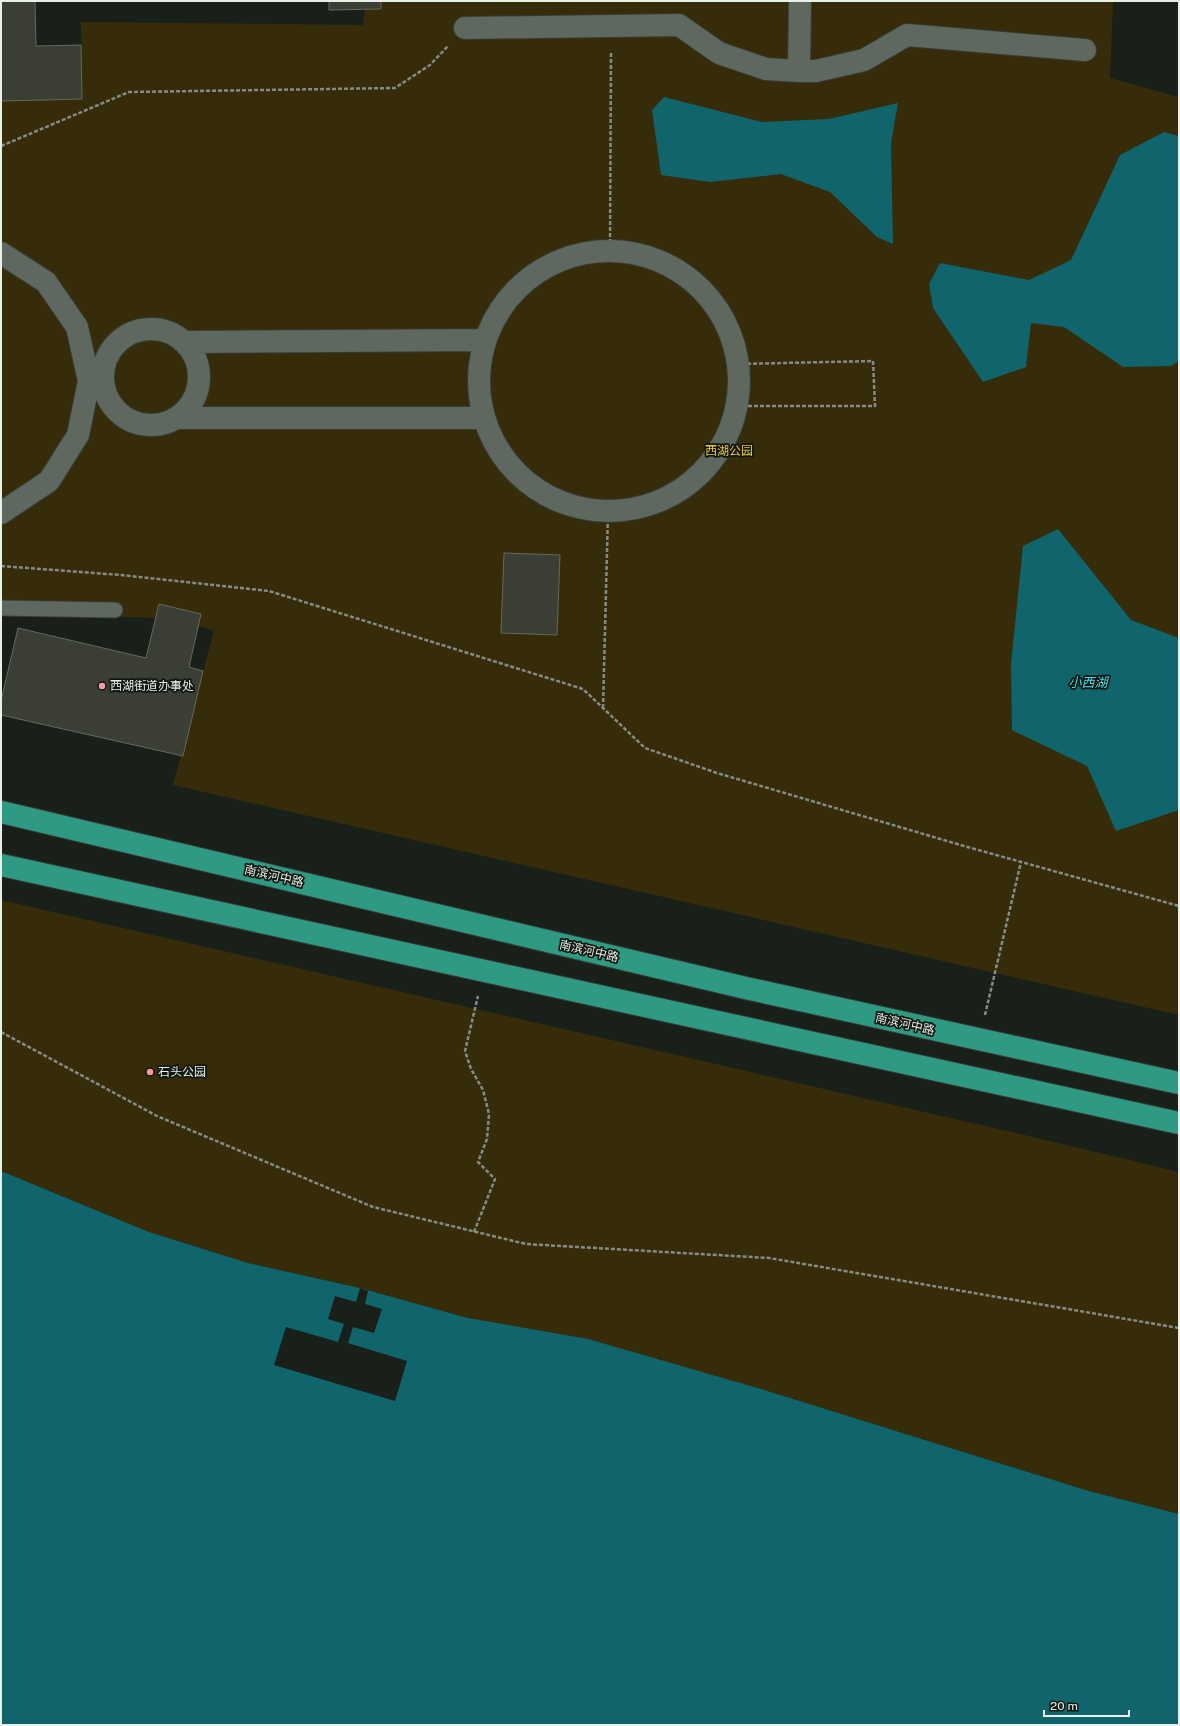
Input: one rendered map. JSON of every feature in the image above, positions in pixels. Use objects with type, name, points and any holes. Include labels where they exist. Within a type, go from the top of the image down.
[{"type":"highway","name":"南滨河中路","points":[[1,812],[750,989],[979,1041],[1179,1083]]},
{"type":"highway","points":[[1,865],[1179,1124]]},
{"type":"street","points":[[799,71],[800,1]]},
{"type":"street","points":[[465,28],[679,25],[719,53],[766,69],[799,71],[816,71],[864,60],[907,35],[1085,50]]},
{"type":"street","points":[[610,249],[660,259],[703,288],[732,331],[741,381],[731,432],[702,474],[658,503],[608,512],[557,502],[514,473],[486,430],[476,380],[487,329],[516,287],[559,259],[610,249]]},
{"type":"street","points":[[1,253],[46,282],[77,327],[95,379],[116,412],[132,422],[151,426],[170,422],[177,418],[186,412],[197,396],[200,377],[197,358],[186,342],[170,332],[151,328],[132,332],[116,342],[95,379],[78,435],[48,481],[1,513]]},
{"type":"street","points":[[186,342],[485,340]]},
{"type":"street","points":[[177,418],[484,418]]},
{"type":"lane","points":[[1,608],[115,610]]},
{"type":"path","points":[[610,249],[611,26]]},
{"type":"path","points":[[1,146],[129,92],[395,88],[430,65],[465,28]]},
{"type":"path","points":[[736,406],[875,406],[873,362],[738,364]]},
{"type":"path","points":[[603,708],[608,512]]},
{"type":"path","points":[[1,566],[121,575],[269,591],[583,689],[645,748],[717,774],[1177,906],[1179,902]]},
{"type":"path","points":[[979,1041],[1022,862]]},
{"type":"path","points":[[474,1232],[495,1179],[478,1162],[487,1139],[489,1114],[483,1090],[471,1069],[465,1052],[484,970]]},
{"type":"path","points":[[1,1032],[157,1116],[373,1208],[526,1244],[769,1258],[1179,1328]]},
{"type":"green space","name":"西湖公园","points":[[366,1],[1113,1],[1110,78],[1179,97],[1179,1015],[173,785],[214,631],[177,618],[1,615],[1,101],[82,99],[81,22],[363,25]]},
{"type":"green space","points":[[1,900],[1025,1135],[1179,1172],[1179,1514],[1089,1491],[761,1389],[468,1318],[360,1288],[248,1263],[149,1232],[1,1171]]},
{"type":"water","points":[[664,97],[762,122],[829,119],[898,103],[891,143],[893,244],[877,237],[830,192],[781,174],[710,182],[661,175],[652,110]]},
{"type":"water","points":[[1164,132],[1179,136],[1179,361],[1171,366],[1123,367],[1064,327],[1031,323],[1026,367],[983,382],[933,308],[929,284],[940,263],[1029,280],[1071,260],[1120,155]]},
{"type":"water","name":"小西湖","points":[[1058,529],[1131,620],[1179,638],[1179,810],[1116,831],[1087,766],[1012,730],[1011,664],[1023,546]]},
{"type":"water","points":[[1,1171],[149,1232],[248,1263],[360,1288],[468,1318],[588,1339],[761,1389],[1089,1491],[1179,1514],[1179,1725],[1,1725]]},
{"type":"pier","points":[[360,1288],[368,1291],[365,1304],[382,1309],[374,1333],[353,1327],[348,1343],[407,1361],[395,1401],[274,1365],[286,1327],[338,1342],[344,1324],[328,1319],[335,1296],[356,1302]]},
{"type":"building","points":[[1,1],[35,1],[36,46],[81,45],[82,99],[1,101]]},
{"type":"building","points":[[329,1],[381,1],[381,9],[329,10]]},
{"type":"building","points":[[504,553],[560,555],[557,635],[501,633]]},
{"type":"building","name":"西湖街道办事处","points":[[159,604],[201,614],[189,667],[203,671],[183,756],[1,715],[1,701],[18,628],[146,658]]},
{"type":"place","name":"西湖街道办事处","points":[[102,686]]},
{"type":"place","name":"石头公园","points":[[150,1072]]}]
